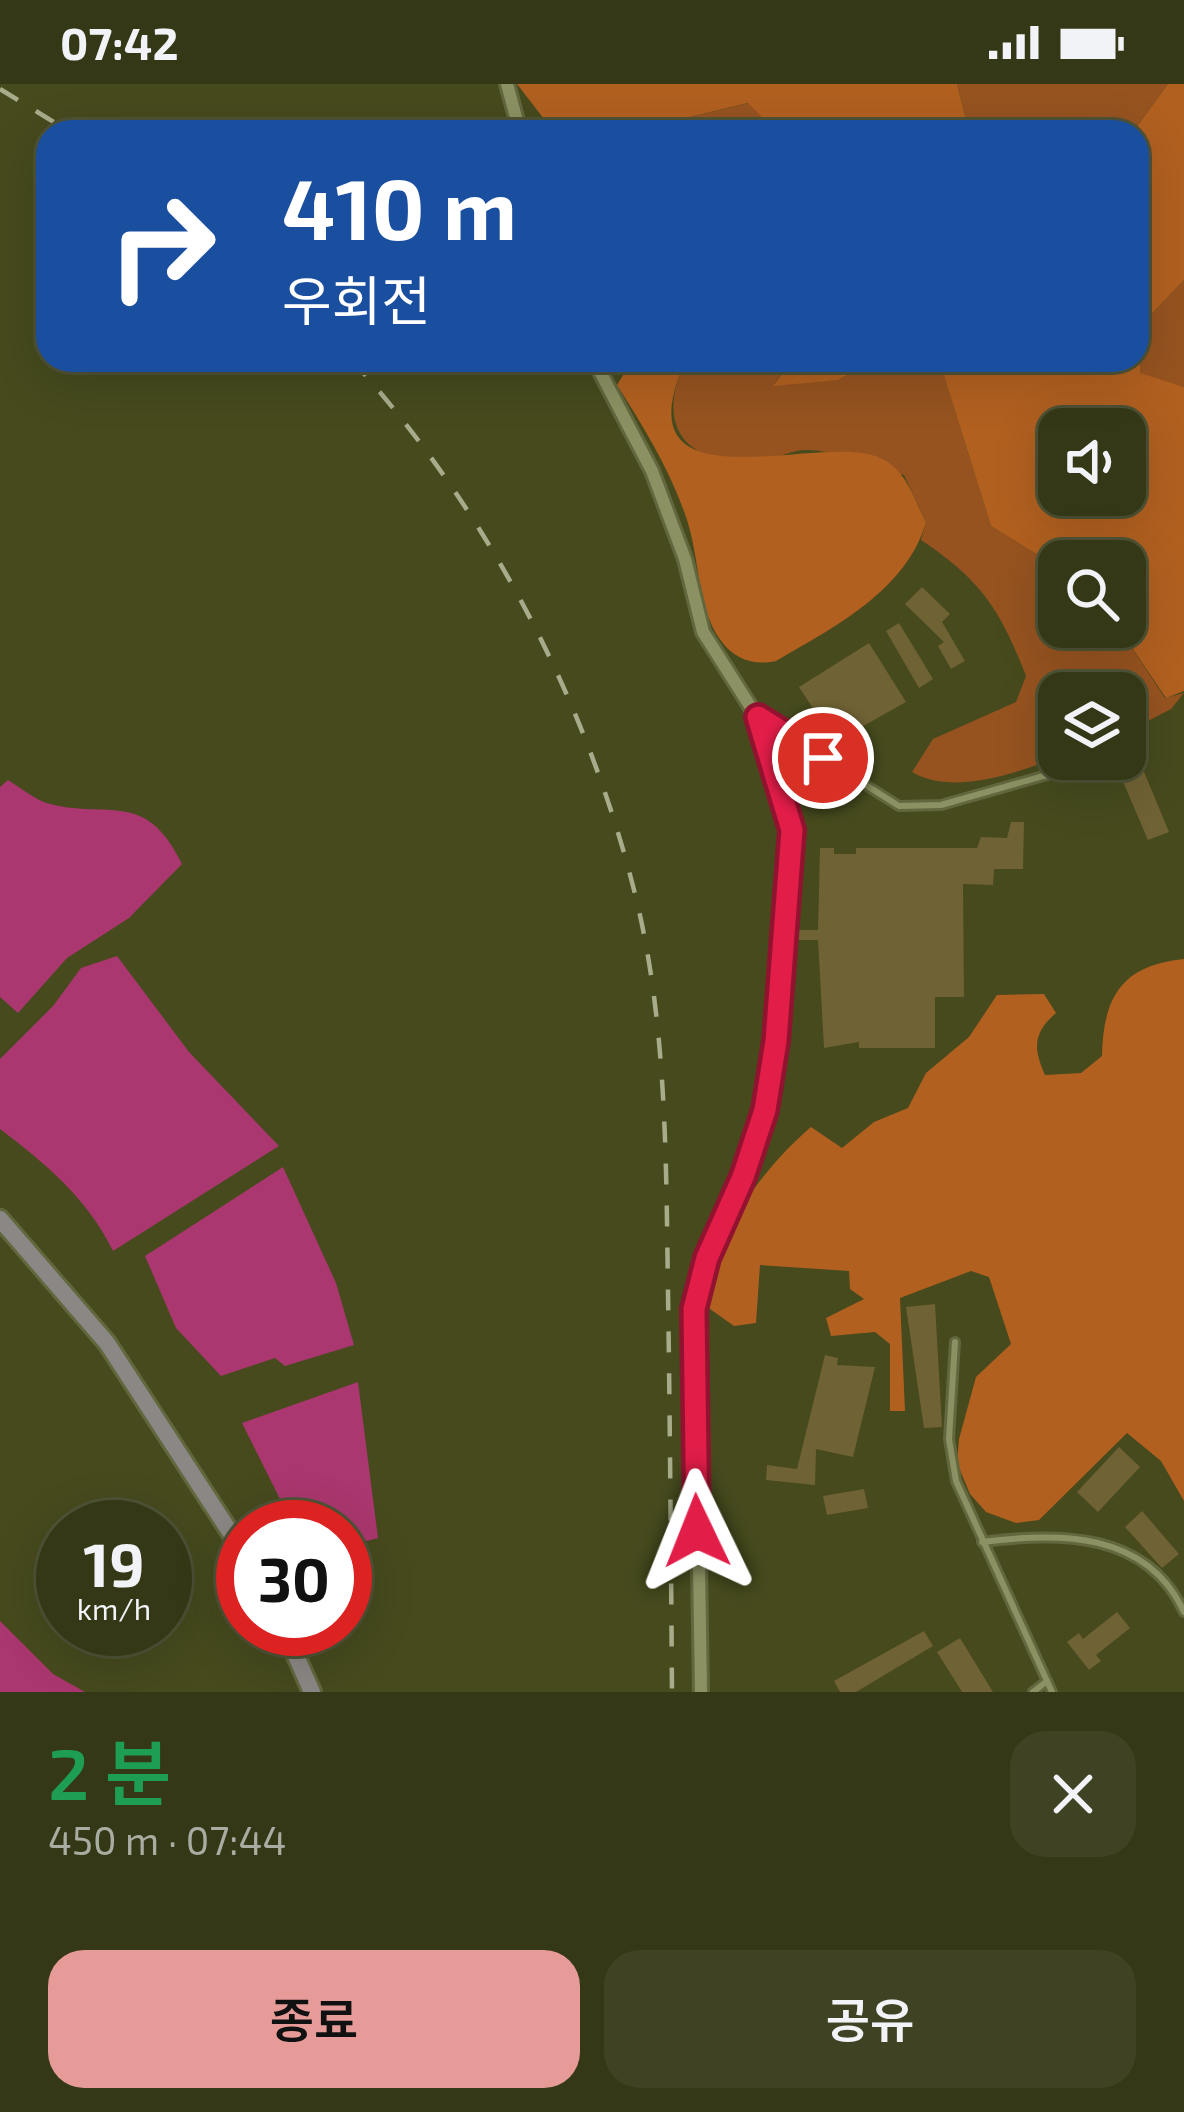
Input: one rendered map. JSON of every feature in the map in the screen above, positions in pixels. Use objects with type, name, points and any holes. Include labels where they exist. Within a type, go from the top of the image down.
[{"type":"main road","points":[[0,1220],[66,1289],[107,1343],[216,1511]]},
{"type":"main road","points":[[296,1656],[312,1692]]},
{"type":"street","points":[[507,84],[517,120]]},
{"type":"street","points":[[600,372],[652,471],[685,559],[703,632],[758,717],[792,830],[772,1083],[743,1177],[707,1258],[694,1309],[701,1692]]},
{"type":"lane","points":[[758,717],[899,806],[941,805],[1038,778]]},
{"type":"lane","points":[[955,1342],[949,1439],[956,1481],[1052,1692]]},
{"type":"lane","points":[[982,1542],[1039,1534],[1094,1539],[1155,1571],[1184,1612]]},
{"type":"lane","points":[[1033,1692],[1047,1681]]},
{"type":"shaded area","points":[[517,84],[957,84],[966,120],[765,120],[748,103],[677,120],[545,120]]},
{"type":"shaded area","points":[[957,84],[1168,84],[1142,120],[966,120]]},
{"type":"shaded area","points":[[1168,84],[1184,84],[1184,280],[1149,317],[1149,120],[1142,120]]},
{"type":"shaded area","points":[[749,103],[765,120],[677,120]]},
{"type":"shaded area","points":[[1184,280],[1184,387],[1140,374],[1149,372],[1149,317]]},
{"type":"shaded area","points":[[625,372],[681,372],[671,413],[680,439],[703,453],[736,457],[850,452],[888,462],[908,484],[926,522],[916,546],[885,587],[844,620],[776,661],[737,656],[712,626],[691,534],[673,484],[617,385]]},
{"type":"shaded area","points":[[681,372],[783,372],[774,384],[838,380],[853,372],[943,372],[991,526],[1038,555],[1038,648],[1132,648],[1165,698],[1184,693],[1171,709],[1146,722],[1146,672],[1038,672],[1038,764],[965,782],[928,779],[912,772],[933,739],[1016,702],[1026,676],[997,614],[974,583],[921,540],[926,522],[904,475],[817,450],[745,461],[704,454],[679,431],[674,414]]},
{"type":"shaded area","points":[[783,372],[853,372],[838,380],[773,386]]},
{"type":"shaded area","points":[[943,372],[1140,372],[1184,387],[1184,691],[1166,698],[1132,648],[1146,648],[1146,540],[1038,540],[1038,555],[991,526]]},
{"type":"shaded area","points":[[8,780],[50,804],[140,816],[168,841],[182,864],[129,918],[67,958],[18,1013],[0,997],[0,787]]},
{"type":"shaded area","points":[[117,956],[189,1052],[279,1146],[113,1251],[64,1183],[0,1129],[0,1059],[53,1006],[81,968]]},
{"type":"shaded area","points":[[1184,959],[1184,1501],[1161,1461],[1127,1433],[1039,1520],[1016,1523],[986,1512],[970,1494],[957,1463],[959,1439],[976,1377],[1011,1344],[989,1277],[971,1271],[900,1298],[905,1411],[890,1411],[890,1344],[875,1332],[831,1336],[826,1318],[864,1299],[850,1289],[849,1271],[760,1265],[756,1323],[734,1326],[710,1309],[715,1260],[740,1209],[775,1163],[811,1127],[842,1148],[874,1122],[908,1108],[926,1073],[969,1037],[997,995],[1044,994],[1056,1013],[1037,1041],[1045,1075],[1081,1073],[1102,1056],[1107,1017],[1120,988],[1145,968]]},
{"type":"shaded area","points":[[283,1167],[336,1283],[354,1345],[285,1366],[275,1358],[221,1376],[176,1328],[145,1256]]},
{"type":"shaded area","points":[[358,1382],[378,1538],[372,1540],[372,1500],[280,1500],[242,1423]]},
{"type":"shaded area","points":[[0,1621],[53,1674],[85,1692],[0,1692]]},
{"type":"building","points":[[922,587],[950,614],[942,622],[965,661],[951,669],[938,646],[944,642],[905,604]]},
{"type":"building","points":[[899,623],[933,679],[919,688],[886,631]]},
{"type":"building","points":[[869,643],[906,702],[835,742],[799,687]]},
{"type":"building","points":[[1146,777],[1169,832],[1148,840],[1122,780]]},
{"type":"building","points":[[1011,822],[1024,822],[1023,869],[994,869],[993,885],[963,884],[964,997],[935,997],[935,1048],[859,1048],[859,1042],[824,1048],[818,940],[797,940],[797,930],[818,930],[820,848],[834,848],[834,854],[856,854],[856,848],[977,848],[981,837],[1007,838]]},
{"type":"building","points":[[935,1304],[942,1427],[924,1428],[906,1307]]},
{"type":"building","points":[[825,1355],[838,1358],[837,1365],[875,1367],[853,1457],[816,1449],[815,1485],[766,1480],[767,1465],[797,1469]]},
{"type":"building","points":[[1119,1447],[1140,1467],[1098,1512],[1077,1492]]},
{"type":"building","points":[[864,1489],[868,1508],[827,1515],[823,1496]]},
{"type":"building","points":[[1142,1511],[1179,1554],[1162,1568],[1125,1527]]},
{"type":"building","points":[[1117,1612],[1130,1628],[1096,1655],[1101,1661],[1089,1670],[1067,1642],[1079,1633],[1083,1639]]},
{"type":"building","points":[[924,1631],[933,1646],[856,1692],[840,1692],[834,1681]]},
{"type":"building","points":[[960,1638],[993,1692],[962,1692],[937,1652]]},
{"type":"railway","points":[[0,89],[50,120]]},
{"type":"railway","points":[[362,372],[448,481],[528,614],[591,755],[637,902],[654,998],[665,1145],[672,1692]]},
{"type":"route","points":[[697,1531],[694,1309],[707,1258],[743,1177],[772,1083],[792,830],[784,790],[758,717],[823,758]]}]
